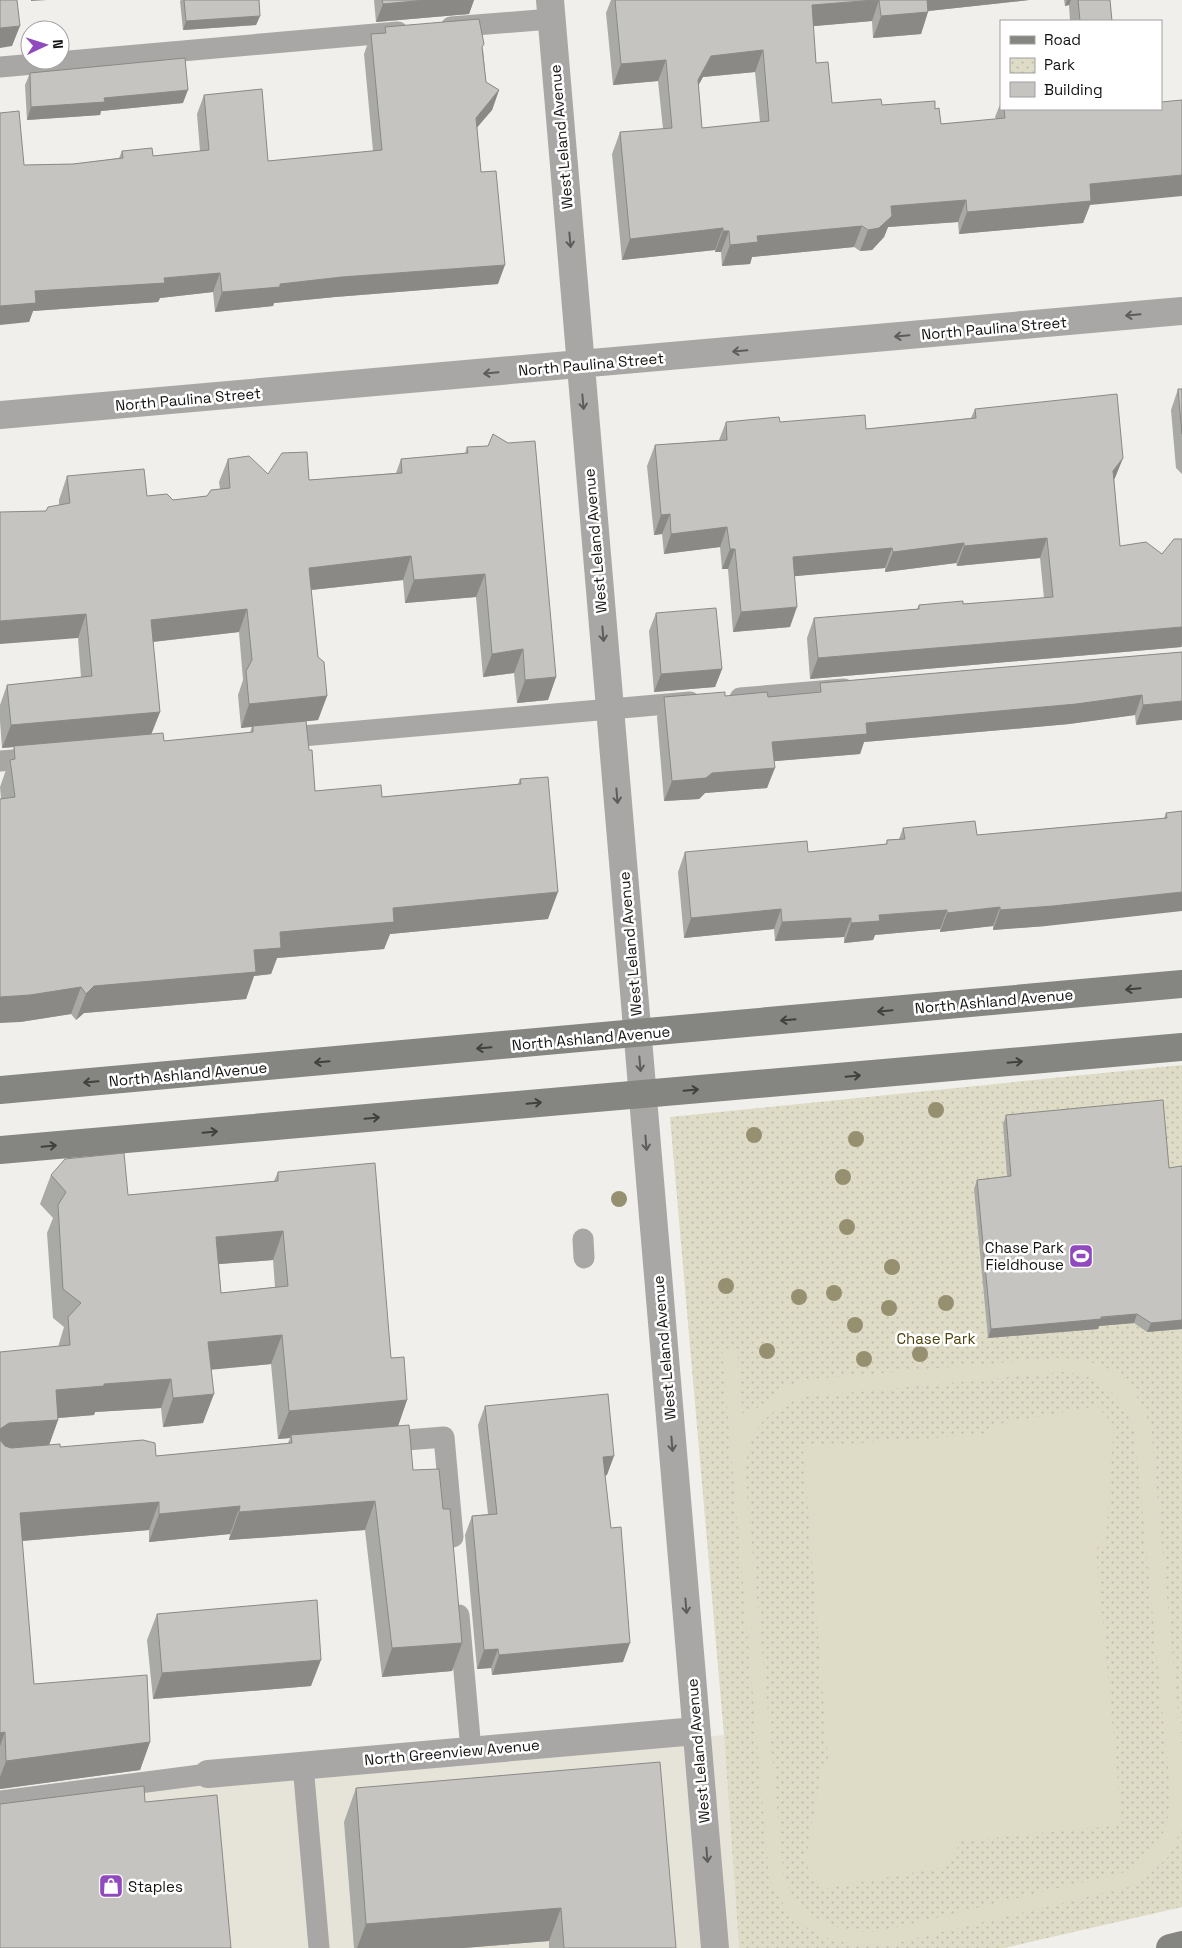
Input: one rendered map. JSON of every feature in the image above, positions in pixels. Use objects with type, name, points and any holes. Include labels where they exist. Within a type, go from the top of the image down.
[{"type":"main road","name":"North Ashland Avenue","points":[[0,1090],[1182,984]]},
{"type":"main road","points":[[0,1150],[1182,1047]]},
{"type":"main road","points":[[1170,1948],[1182,1945]]},
{"type":"street","name":"West Leland Avenue","points":[[550,9],[714,1948]]},
{"type":"street","name":"North Paulina Street","points":[[0,415],[580,366],[1182,311]]},
{"type":"street","name":"North Greenview Avenue","points":[[208,1774],[696,1731]]},
{"type":"lane","points":[[0,67],[425,30],[550,9]]},
{"type":"lane","points":[[255,740],[863,687]]},
{"type":"lane","points":[[0,761],[59,756]]},
{"type":"lane","points":[[366,1444],[444,1437],[454,1553]]},
{"type":"lane","points":[[457,1592],[471,1750]]},
{"type":"lane","points":[[303,1765],[320,1948]]},
{"type":"lane","points":[[0,1801],[208,1774]]},
{"type":"shaded area","points":[[724,1735],[739,1948],[0,1948],[0,1805]]},
{"type":"green space","name":"Chase Park","points":[[1182,1065],[1182,1907],[1004,1948],[739,1948],[724,1735],[670,1117]]},
{"type":"green space","points":[[737,1348],[743,1418],[788,1386],[813,1379],[1057,1358],[1076,1359],[1106,1368],[1118,1374],[1136,1395],[1151,1427],[1182,1754],[1182,1827],[1170,1855],[1146,1878],[1129,1887],[888,1945],[848,1943],[831,1939],[800,1923],[788,1910],[769,1876],[722,1349]],"holes":[[[1062,1372],[1089,1377],[1110,1390],[1125,1411],[1135,1436],[1170,1789],[1168,1817],[1161,1838],[1147,1856],[1125,1872],[877,1932],[847,1930],[834,1926],[810,1913],[791,1892],[784,1878],[745,1472],[750,1444],[755,1433],[770,1415],[780,1408],[806,1397]]]},
{"type":"green space","points":[[1097,1406],[1114,1425],[1106,1541],[1096,1549],[1122,1825],[962,1841],[945,1867],[823,1889],[805,1863],[822,1767],[828,1759],[803,1447],[989,1434],[998,1424]]},
{"type":"building","points":[[0,0],[17,0],[20,26],[0,28]]},
{"type":"building","points":[[184,0],[259,0],[260,16],[186,21]]},
{"type":"building","points":[[382,0],[426,0],[383,4]]},
{"type":"building","points":[[615,0],[875,0],[812,5],[816,63],[828,62],[832,103],[881,99],[882,105],[935,101],[935,109],[939,108],[941,124],[1005,118],[1004,110],[1162,110],[1162,102],[1182,100],[1182,175],[1090,184],[1091,201],[967,212],[966,200],[891,206],[892,216],[879,228],[868,230],[862,226],[757,236],[758,242],[730,245],[729,231],[723,231],[723,228],[630,239],[620,132],[672,128],[666,60],[621,64]],"holes":[[[763,50],[769,121],[702,128],[698,80],[711,56]]]},
{"type":"building","points":[[879,0],[927,0],[928,12],[881,16]]},
{"type":"building","points":[[1078,0],[1110,0],[1112,20],[1080,20]]},
{"type":"building","points":[[479,19],[484,44],[482,47],[486,82],[499,90],[476,118],[481,172],[496,171],[505,265],[342,277],[280,284],[280,287],[222,292],[220,273],[164,278],[165,283],[35,291],[36,303],[0,306],[0,113],[19,111],[24,165],[73,164],[123,158],[122,151],[152,148],[153,156],[209,150],[204,95],[262,89],[268,161],[382,150],[371,34],[386,33],[385,27]]},
{"type":"building","points":[[185,58],[188,90],[104,98],[105,102],[31,107],[30,73]]},
{"type":"building","points":[[1178,389],[1182,389],[1182,434]]},
{"type":"building","points":[[1117,394],[1123,458],[1113,471],[1120,546],[1146,542],[1162,554],[1174,539],[1182,539],[1182,627],[818,658],[814,618],[919,609],[919,605],[963,601],[963,604],[1053,597],[1047,538],[964,546],[964,543],[893,552],[892,548],[793,557],[797,607],[741,612],[735,549],[730,549],[727,527],[671,534],[670,514],[661,515],[655,445],[727,440],[726,422],[779,417],[780,422],[865,415],[866,429],[976,418],[975,409]]},
{"type":"building","points":[[493,434],[508,443],[535,441],[556,677],[525,680],[523,649],[492,654],[485,574],[414,580],[411,556],[309,568],[318,657],[324,662],[327,696],[249,704],[246,671],[252,660],[247,609],[151,620],[160,712],[11,725],[7,685],[92,676],[86,614],[0,621],[0,512],[46,511],[48,507],[70,503],[67,476],[144,469],[147,496],[167,494],[173,500],[207,496],[211,490],[230,488],[228,459],[249,456],[268,474],[282,453],[307,452],[309,480],[402,473],[401,459],[468,453],[467,447],[488,446]]},
{"type":"building","points":[[716,608],[722,669],[661,674],[656,613]]},
{"type":"building","points":[[1182,652],[1182,701],[1143,705],[1142,695],[1076,704],[866,723],[867,734],[772,742],[775,768],[712,773],[706,778],[672,781],[664,697],[725,692],[725,696],[767,692],[768,697],[821,692],[820,683]]},
{"type":"building","points":[[306,721],[309,750],[312,750],[315,791],[381,785],[382,797],[521,784],[520,779],[548,777],[558,892],[393,908],[394,922],[280,932],[281,948],[254,950],[256,972],[94,986],[86,994],[81,987],[30,995],[0,997],[0,799],[15,797],[10,760],[15,759],[14,746],[163,733],[164,741],[253,732],[253,726]]},
{"type":"building","points":[[1182,811],[1182,892],[1053,906],[1000,910],[1000,907],[947,913],[947,910],[879,915],[880,921],[851,923],[851,918],[782,922],[781,909],[691,918],[685,852],[807,841],[808,852],[887,844],[887,840],[905,839],[903,828],[975,821],[977,835],[1167,818],[1166,813]]},
{"type":"building","name":"Chase Park Fieldhouse","points":[[1163,1100],[1169,1168],[1182,1166],[1182,1320],[1151,1323],[1137,1314],[991,1329],[977,1180],[1011,1176],[1006,1115]]},
{"type":"building","points":[[124,1153],[128,1195],[278,1181],[278,1172],[375,1163],[391,1358],[404,1357],[407,1400],[289,1411],[282,1335],[208,1342],[214,1394],[173,1398],[171,1379],[56,1390],[58,1420],[9,1423],[0,1429],[0,1352],[70,1345],[68,1317],[81,1303],[63,1289],[58,1205],[66,1192],[51,1175],[65,1159]],"holes":[[[283,1231],[288,1286],[221,1293],[216,1237]]]},
{"type":"building","points":[[608,1394],[614,1456],[603,1457],[611,1528],[621,1527],[630,1643],[499,1655],[498,1649],[484,1650],[472,1516],[497,1514],[485,1406]]},
{"type":"building","points":[[409,1425],[413,1470],[439,1469],[443,1509],[450,1509],[462,1643],[392,1648],[375,1501],[239,1512],[240,1506],[159,1514],[159,1502],[20,1513],[34,1684],[147,1675],[150,1742],[6,1761],[5,1732],[0,1733],[0,1440],[5,1446],[11,1448],[60,1444],[60,1447],[143,1440],[155,1443],[156,1456],[292,1443],[291,1435]]},
{"type":"building","points":[[317,1600],[321,1660],[162,1673],[157,1614]]},
{"type":"building","points":[[660,1762],[676,1948],[564,1948],[561,1908],[366,1924],[356,1788]]},
{"type":"building","name":"Staples","points":[[144,1786],[145,1802],[217,1795],[231,1948],[0,1948],[0,1804]]},
{"type":"place","name":"Chase Park Fieldhouse","points":[[1081,1256]]},
{"type":"place","name":"Staples","points":[[111,1886]]}]
